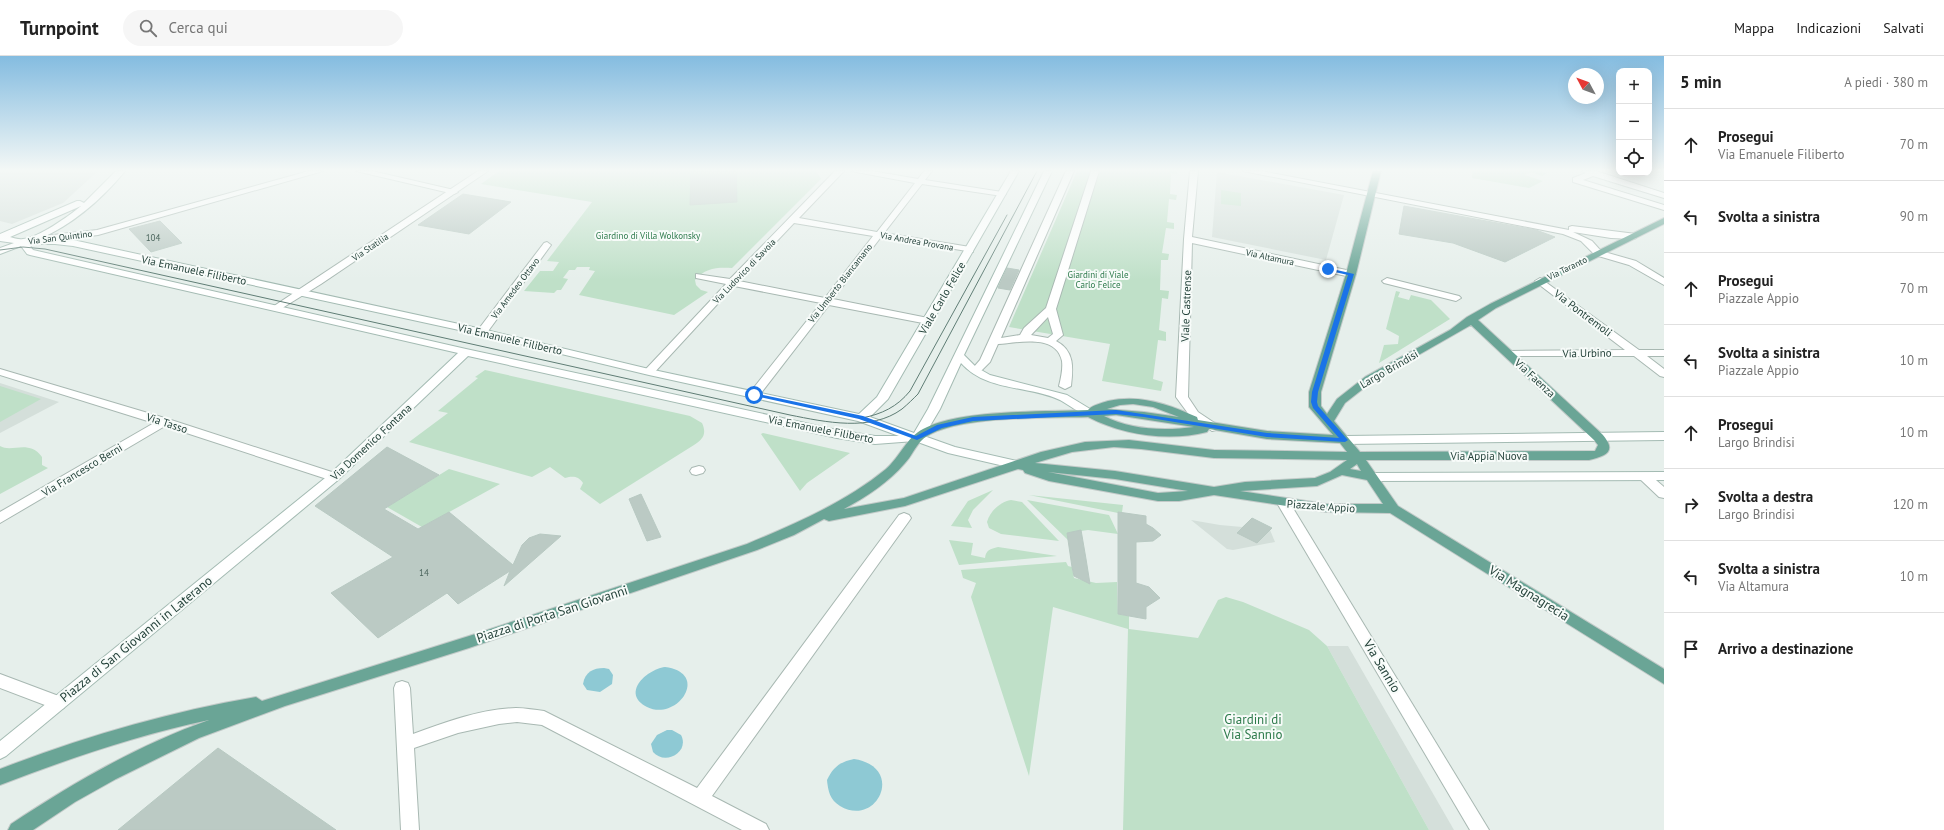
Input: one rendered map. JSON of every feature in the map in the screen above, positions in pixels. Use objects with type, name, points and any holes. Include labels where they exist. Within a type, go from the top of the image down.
[{"type":"main road","points":[[1367,207],[1351,274],[1314,399],[1315,407],[1345,440],[1393,509]]},
{"type":"main road","name":"Via Taranto","points":[[1471,319],[1540,281],[1664,221]]},
{"type":"main road","name":"Largo Brindisi","points":[[1328,421],[1341,401],[1362,384],[1454,332],[1471,319]]},
{"type":"main road","name":"Via Faenza","points":[[1471,319],[1598,437]]},
{"type":"main road","points":[[1089,412],[1116,402],[1144,401],[1167,407],[1212,427],[1273,436],[1345,440]]},
{"type":"main road","points":[[1089,412],[1099,418],[1119,425],[1154,431],[1181,432],[1212,427]]},
{"type":"main road","name":"Piazza di Porta San Giovanni","points":[[283,700],[476,639],[745,549],[789,532],[856,497],[883,478],[902,459],[917,438],[940,427],[968,420],[1089,412],[1116,412],[1144,415],[1212,427]]},
{"type":"main road","name":"Via Appia Nuova","points":[[1358,457],[1589,456],[1599,454],[1604,448],[1604,444],[1598,437]]},
{"type":"main road","points":[[1017,465],[1063,449],[1109,444],[1135,445],[1212,454],[1358,457]]},
{"type":"main road","name":"Piazzale Appio","points":[[1211,491],[1252,485],[1317,482],[1340,471],[1358,457]]},
{"type":"main road","points":[[1017,465],[1035,473],[1057,479],[1158,497],[1179,498],[1211,491]]},
{"type":"main road","name":"Piazza di Porta San Giovanni","points":[[818,518],[905,502],[1017,465],[1138,478]]},
{"type":"main road","points":[[1340,471],[1372,477]]},
{"type":"main road","name":"Piazzale Appio","points":[[1138,478],[1283,503],[1326,508],[1393,509]]},
{"type":"main road","name":"Via Magnagrecia","points":[[1393,509],[1664,677]]},
{"type":"main road","points":[[0,777],[76,750],[148,728],[221,710],[283,700]]},
{"type":"main road","points":[[17,830],[69,796],[142,756],[193,733],[283,700]]},
{"type":"street","points":[[0,237],[72,207]]},
{"type":"street","points":[[0,252],[44,234],[58,226],[83,207]]},
{"type":"street","name":"Via San Quintino","points":[[22,242],[98,232],[188,207]]},
{"type":"street","name":"Via Statilia","points":[[276,308],[431,207]]},
{"type":"street","name":"Via Ludovico di Savoia","points":[[649,372],[805,207]]},
{"type":"street","name":"Via Umberto Biancamano","points":[[754,395],[900,207]]},
{"type":"street","name":"Viale Carlo Felice","points":[[861,418],[872,411],[882,399],[995,207]]},
{"type":"street","points":[[1031,207],[959,355],[972,369],[986,377],[1064,397],[1089,412]]},
{"type":"street","points":[[978,368],[985,362],[1054,207]]},
{"type":"street","points":[[994,341],[1000,342],[1026,334],[1051,309],[1083,207]]},
{"type":"street","name":"Viale Castrense","points":[[1191,207],[1188,239],[1182,397],[1194,414],[1212,427]]},
{"type":"street","points":[[1433,207],[1553,229],[1581,238],[1593,246],[1598,253],[1633,262],[1664,282]]},
{"type":"street","points":[[1454,207],[1591,233],[1616,236],[1633,236]]},
{"type":"street","name":"Via Andrea Provana","points":[[793,220],[970,250]]},
{"type":"street","name":"Via San Quintino","points":[[74,244],[98,232]]},
{"type":"street","name":"Via Emanuele Filiberto","points":[[0,237],[22,242],[54,241],[74,244],[482,332],[649,372],[861,418],[917,438]]},
{"type":"street","name":"Via Altamura","points":[[1188,239],[1351,274]]},
{"type":"street","name":"Via Emanuele Filiberto","points":[[22,242],[30,252],[466,352],[853,437],[886,440],[917,438]]},
{"type":"street","name":"Via Amedeo Ottavo","points":[[482,332],[547,245]]},
{"type":"street","points":[[699,276],[928,321]]},
{"type":"street","points":[[1387,281],[1456,298]]},
{"type":"street","name":"Via Pontremoli","points":[[1540,281],[1664,374]]},
{"type":"street","points":[[1049,342],[1058,335],[1051,309]]},
{"type":"street","points":[[1026,334],[1049,342],[1064,353],[1067,362],[1065,386]]},
{"type":"street","name":"Via Domenico Fontana","points":[[272,528],[334,477],[466,352]]},
{"type":"street","name":"Via Urbino","points":[[1509,354],[1664,352]]},
{"type":"street","name":"Piazza di Porta San Giovanni","points":[[959,355],[934,409],[917,438],[952,450],[1017,465]]},
{"type":"street","name":"Via Tasso","points":[[0,372],[164,422],[334,477]]},
{"type":"street","name":"Via Francesco Berni","points":[[0,518],[164,422]]},
{"type":"street","name":"Via Appia Nuova","points":[[1345,440],[1664,436]]},
{"type":"street","name":"Via Appia Nuova","points":[[1372,477],[1664,476]]},
{"type":"street","points":[[1645,477],[1664,494]]},
{"type":"street","name":"Via Sannio","points":[[1283,503],[1480,830]]},
{"type":"street","points":[[699,798],[904,518]]},
{"type":"street","name":"Piazza di San Giovanni in Laterano","points":[[0,751],[272,528]]},
{"type":"street","points":[[0,681],[58,703]]},
{"type":"street","points":[[402,688],[410,830]]},
{"type":"street","points":[[405,744],[442,731],[483,720],[514,715],[544,718],[760,830]]},
{"type":"shaded area","points":[[0,207],[53,207],[12,224],[0,221]]},
{"type":"shaded area","points":[[1214,207],[1341,207],[1326,260],[1212,237]]},
{"type":"shaded area","points":[[0,383],[59,402],[0,433]]},
{"type":"shaded area","points":[[1252,518],[1272,528],[1270,530],[1275,542],[1233,550],[1227,549],[1191,520],[1242,527]]},
{"type":"shaded area","points":[[1327,646],[1348,646],[1454,830],[1429,830]]},
{"type":"green space","name":"Giardino di Villa Wolkonsky","points":[[588,207],[793,207],[732,268],[712,269],[699,276],[695,280],[696,285],[701,290],[708,292],[674,315],[579,295],[595,271],[589,270],[590,267],[577,267],[575,270],[569,270],[563,278],[568,279],[561,290],[557,290],[554,293],[524,291],[540,271],[553,271],[559,262],[547,261]]},
{"type":"green space","name":"Giardini di Viale Carlo Felice","points":[[1061,207],[1168,207],[1167,222],[1174,223],[1174,229],[1166,228],[1162,253],[1169,254],[1168,260],[1161,260],[1160,290],[1169,291],[1168,299],[1162,298],[1159,330],[1166,332],[1166,341],[1158,340],[1153,379],[1163,382],[1161,391],[1102,381],[1110,344],[1009,327]]},
{"type":"green space","points":[[1396,291],[1400,292],[1398,297],[1409,300],[1411,295],[1431,300],[1450,319],[1379,363],[1384,345],[1398,344],[1399,336],[1386,329]]},
{"type":"green space","points":[[485,370],[690,416],[702,423],[704,433],[700,441],[600,504],[580,489],[583,483],[579,479],[573,477],[565,478],[550,467],[532,477],[409,442],[448,413],[438,411],[478,378],[475,377]]},
{"type":"green space","points":[[0,386],[41,399],[0,422]]},
{"type":"green space","points":[[763,433],[850,453],[807,483],[800,491],[761,434]]},
{"type":"green space","points":[[0,446],[5,448],[26,447],[32,449],[42,457],[42,465],[48,468],[0,494]]},
{"type":"green space","points":[[449,469],[500,484],[422,527],[387,507]]},
{"type":"green space","points":[[993,490],[973,510],[968,520],[972,528],[951,526],[968,501]]},
{"type":"green space","points":[[1029,495],[1123,505],[1122,512],[1118,513]]},
{"type":"green space","points":[[1011,500],[1022,502],[1059,541],[1001,534],[989,528],[987,522],[993,511],[999,505]]},
{"type":"green space","points":[[1027,500],[1109,515],[1118,534],[1088,530],[1067,533],[1069,541]]},
{"type":"green space","points":[[949,540],[973,543],[971,555],[985,558],[986,553],[989,550],[998,547],[1057,556],[959,565]]},
{"type":"green space","name":"Giardini di Via Sannio","points":[[1066,562],[1068,566],[1072,567],[1074,578],[1096,583],[1117,582],[1118,614],[1129,616],[1129,629],[1198,638],[1218,600],[1226,597],[1243,602],[1309,630],[1327,646],[1429,830],[1123,830],[1128,629],[1053,607],[1029,776],[971,597],[976,583],[963,578],[961,570]]},
{"type":"water","points":[[665,667],[679,671],[686,678],[687,686],[684,695],[678,703],[669,708],[658,710],[647,707],[639,702],[636,696],[636,689],[639,683],[650,673]]},
{"type":"water","points":[[604,668],[609,669],[613,675],[612,684],[600,692],[587,690],[583,684],[586,676],[593,670]]},
{"type":"water","points":[[667,730],[672,730],[681,735],[683,741],[679,752],[670,757],[664,758],[653,752],[651,744],[657,735]]},
{"type":"water","points":[[854,759],[870,764],[879,773],[882,783],[880,794],[874,803],[865,809],[853,811],[840,806],[834,801],[829,791],[827,780],[838,766]]},
{"type":"building","points":[[444,207],[504,207],[469,234],[418,225]]},
{"type":"building","points":[[1404,207],[1410,207],[1536,230],[1555,237],[1505,262],[1453,243],[1399,234]]},
{"type":"building","points":[[160,221],[182,243],[151,252],[129,229]]},
{"type":"building","points":[[1007,268],[1019,270],[1010,290],[998,288]]},
{"type":"building","points":[[387,447],[439,475],[384,509],[418,529],[449,512],[513,565],[522,545],[529,538],[540,534],[561,536],[504,586],[510,571],[458,604],[447,593],[378,638],[331,593],[393,557],[315,506]]},
{"type":"building","points":[[641,494],[661,537],[647,541],[629,499]]},
{"type":"building","points":[[1118,512],[1146,516],[1146,524],[1161,535],[1153,541],[1136,542],[1136,583],[1149,587],[1160,598],[1146,607],[1146,619],[1118,614]]},
{"type":"building","points":[[1252,518],[1272,528],[1257,543],[1237,533]]},
{"type":"building","points":[[1081,530],[1090,584],[1074,576],[1072,567],[1067,533]]},
{"type":"building","points":[[218,748],[336,830],[118,830]]},
{"type":"tram line","points":[[0,250],[23,247],[45,249],[790,415],[833,422],[862,423],[876,421],[890,416],[902,409],[918,394],[1018,207]]},
{"type":"tram line","points":[[862,418],[889,409],[905,397],[910,391],[1007,215]]},
{"type":"route","points":[[754,395],[861,418],[917,438],[928,431],[962,420],[1089,412],[1116,412],[1144,415],[1267,435],[1325,440],[1345,440],[1315,407],[1314,402],[1315,392],[1351,274],[1328,269]]}]
